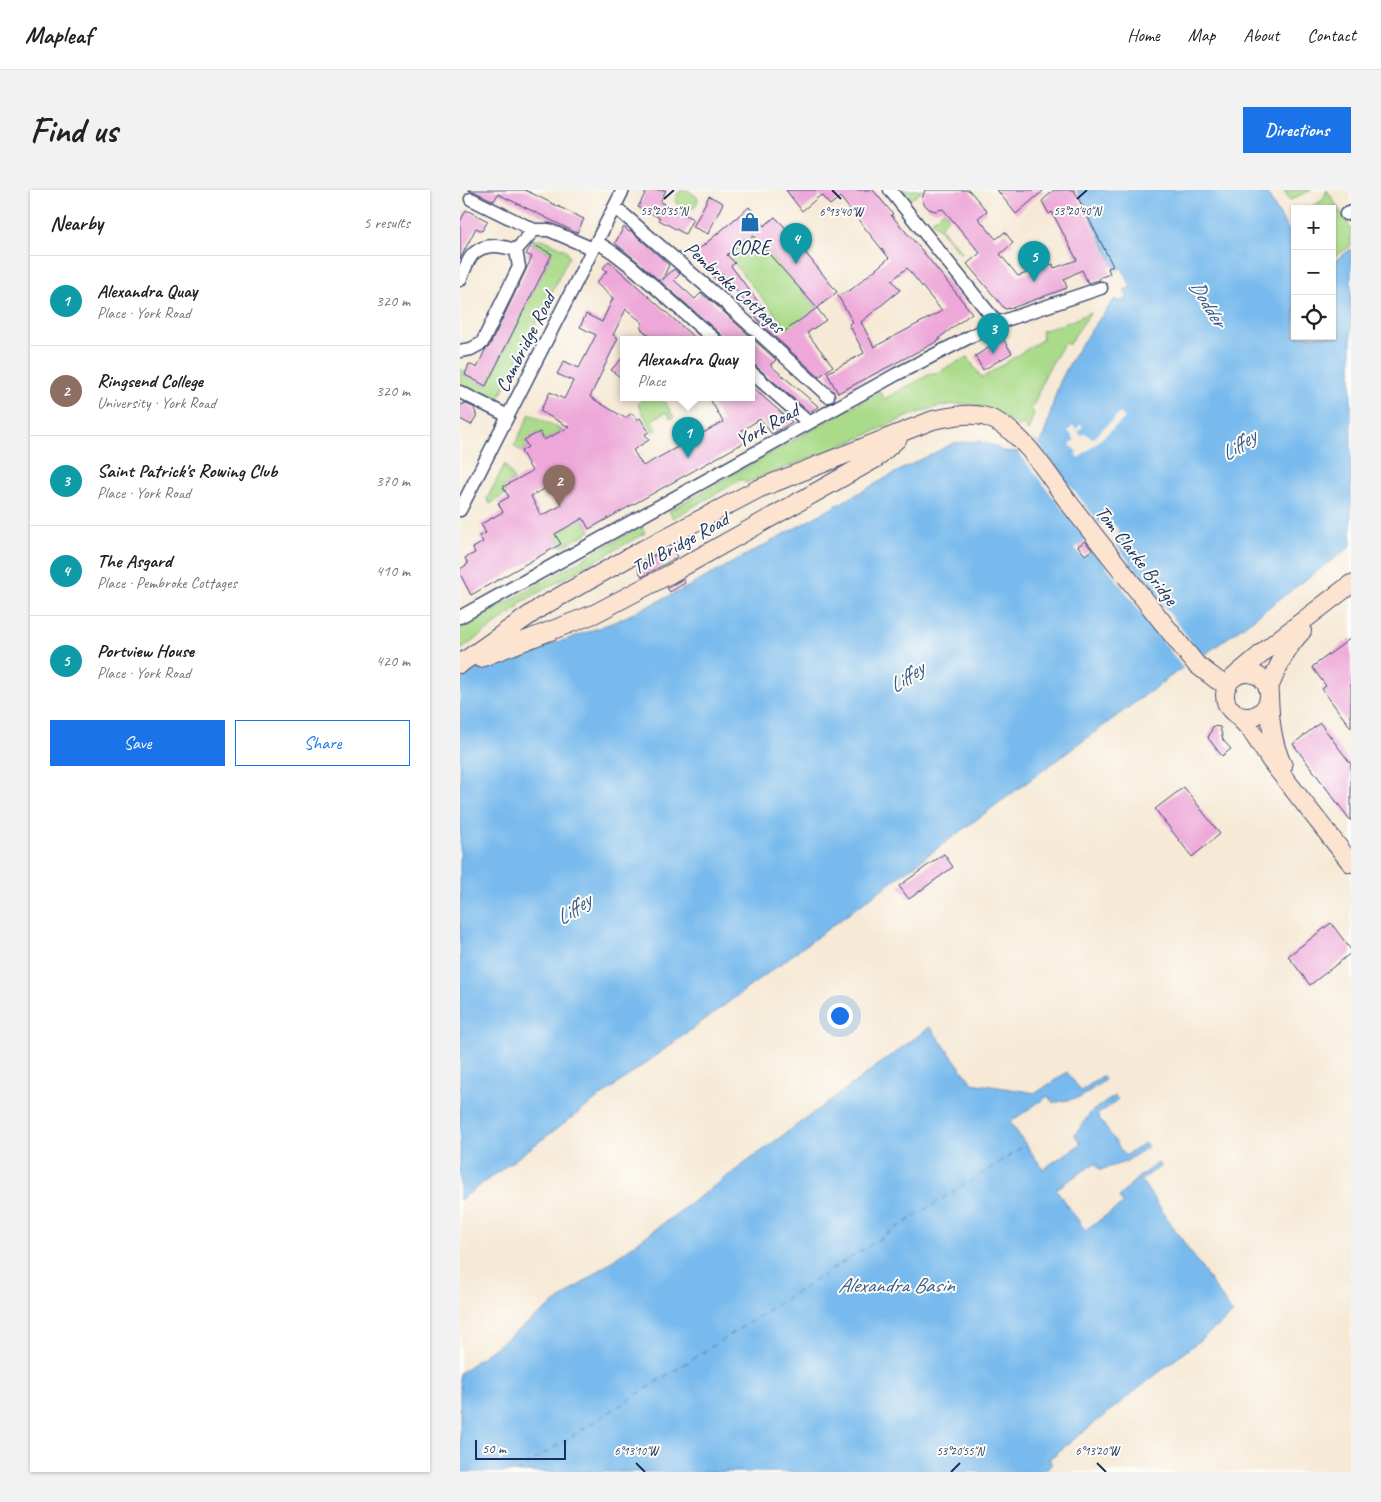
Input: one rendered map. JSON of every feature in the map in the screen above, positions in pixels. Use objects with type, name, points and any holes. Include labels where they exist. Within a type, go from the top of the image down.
[{"type":"main road","name":"Toll Bridge Road","points":[[460,665],[541,607],[644,549],[758,489],[933,420],[962,415],[982,415],[996,421],[1022,441]]},
{"type":"main road","name":"Toll Bridge Road","points":[[460,665],[594,614],[670,574],[875,459],[906,431]]},
{"type":"main road","name":"Tom Clarke Bridge","points":[[1022,441],[1196,664],[1217,680],[1231,681]]},
{"type":"main road","points":[[1351,584],[1278,640],[1231,681],[1225,694],[1231,709],[1250,729],[1271,761],[1351,863]]},
{"type":"main road","points":[[1231,709],[1240,715],[1251,716],[1262,711],[1268,702],[1269,693],[1279,665],[1291,643],[1335,596]]},
{"type":"main road","points":[[1231,681],[1244,673],[1255,674],[1264,680],[1269,693],[1271,730],[1274,744],[1294,789]]},
{"type":"street","name":"Cambridge Road","points":[[460,510],[624,190]]},
{"type":"street","points":[[890,190],[997,323]]},
{"type":"street","points":[[471,199],[534,230],[549,230],[614,253],[711,336]]},
{"type":"street","name":"Pembroke Cottages","points":[[615,207],[720,298],[828,396]]},
{"type":"street","points":[[516,250],[534,230]]},
{"type":"street","points":[[460,280],[473,254],[486,246],[503,246],[516,250]]},
{"type":"street","points":[[460,351],[471,350],[482,343],[519,266],[516,250]]},
{"type":"street","name":"York Road","points":[[460,617],[807,421],[897,374],[997,323],[1101,288]]},
{"type":"street","points":[[755,376],[807,421]]},
{"type":"street","points":[[460,392],[508,416]]},
{"type":"green space","points":[[681,190],[688,190],[698,198],[693,208],[683,207],[676,203],[675,198]]},
{"type":"green space","points":[[902,190],[923,190],[913,198],[909,198]]},
{"type":"green space","points":[[1284,190],[1311,190],[1290,200]]},
{"type":"green space","points":[[1327,190],[1351,229],[1351,246],[1336,255],[1336,205],[1314,205],[1323,200]]},
{"type":"green space","points":[[944,211],[949,216],[940,227],[962,252],[961,254],[932,221]]},
{"type":"green space","points":[[753,236],[817,308],[789,331],[727,255],[745,239],[746,241]]},
{"type":"green space","points":[[543,239],[566,250],[569,257],[496,404],[460,386],[460,369],[466,372],[465,375],[486,386],[552,254],[531,243]]},
{"type":"green space","points":[[1091,312],[1068,345],[1065,342],[1046,373],[1034,404],[1030,408],[1034,413],[1028,431],[1023,424],[1019,427],[998,413],[982,407],[965,404],[944,406],[905,418],[841,446],[745,483],[742,479],[673,518],[669,511],[880,391],[884,399],[932,373],[933,375],[967,357],[982,378],[1043,339],[1041,331],[1069,322]]},
{"type":"green space","points":[[641,401],[664,401],[674,417],[671,419],[666,412],[652,420],[657,430],[653,432],[638,404]]},
{"type":"green space","points":[[530,414],[562,430],[544,440],[540,432],[525,440],[528,447],[521,451],[514,446]]},
{"type":"green space","points":[[505,464],[514,480],[503,487],[507,493],[490,504],[487,499]]},
{"type":"green space","points":[[583,518],[590,531],[562,547],[555,534]]},
{"type":"green space","points":[[641,526],[645,533],[518,604],[519,607],[460,650],[460,629]]},
{"type":"water","points":[[1077,190],[1265,190],[1291,234],[1291,340],[1336,340],[1336,260],[1351,249],[1351,546],[1203,656],[1201,654],[460,1200],[460,680],[488,663],[568,639],[617,621],[690,586],[906,467],[954,443],[979,441],[997,447],[1001,451],[1018,452],[1034,439],[1040,445],[1058,388],[1072,358],[1114,300],[1116,299],[1118,302],[1128,298],[1124,290],[1131,287],[1122,268],[1116,270]]},
{"type":"water","name":"Alexandra Basin","points":[[930,1027],[972,1083],[1036,1093],[1067,1072],[1081,1091],[1102,1076],[1105,1080],[1081,1097],[1053,1103],[1048,1096],[1010,1122],[1043,1169],[1081,1144],[1075,1135],[1091,1112],[1115,1096],[1118,1100],[1097,1115],[1125,1156],[1145,1143],[1148,1147],[1125,1162],[1100,1170],[1095,1163],[1056,1189],[1085,1230],[1123,1204],[1119,1197],[1136,1179],[1158,1163],[1161,1166],[1141,1180],[1233,1314],[1049,1459],[1052,1464],[1042,1472],[460,1472],[460,1373]]},
{"type":"pier","points":[[1120,413],[1125,418],[1079,458],[1075,455],[1077,452],[1070,444],[1075,440],[1068,431],[1073,426],[1076,429],[1081,424],[1083,426],[1078,432],[1082,436],[1085,433],[1092,439]]},
{"type":"pier","points":[[1034,439],[1100,524],[1112,523],[1118,529],[1119,537],[1115,543],[1201,654],[1183,668],[1094,550],[1083,558],[1075,548],[1086,539],[1018,452]]},
{"type":"building","points":[[468,190],[525,190],[584,219],[577,233],[498,194],[494,201]]},
{"type":"building","points":[[647,190],[666,190],[660,202],[693,219],[685,234],[638,207]]},
{"type":"building","points":[[786,190],[873,190],[893,214],[891,215],[972,313],[939,338],[940,340],[838,393],[827,373],[864,353],[849,324],[853,322],[838,296],[852,289],[889,258],[840,197],[830,205],[821,195],[802,211]],"holes":[[[907,268],[942,311],[874,347],[861,322],[900,290],[892,280]]]},
{"type":"building","points":[[925,190],[969,190],[987,211],[978,218],[996,239],[1005,232],[1013,243],[1000,254],[1018,276],[1053,264],[1054,268],[1077,260],[1052,212],[1049,214],[1042,201],[1054,190],[1074,190],[1113,266],[1108,268],[1110,274],[1099,278],[1100,280],[1088,283],[1082,270],[1064,279],[1067,288],[1005,309],[967,264],[980,253],[943,209],[935,211],[929,209],[924,204],[922,199]]},
{"type":"building","points":[[997,190],[1044,190],[1016,214]]},
{"type":"building","points":[[709,196],[723,203],[708,234],[693,227]]},
{"type":"building","points":[[749,207],[764,226],[775,217],[837,292],[817,308],[826,320],[807,333],[833,366],[819,377],[763,326],[723,273],[716,280],[699,261],[691,256]],"holes":[[[753,236],[817,308],[782,333],[731,266],[735,263],[727,255],[745,239],[746,241]]]},
{"type":"building","points":[[466,210],[488,221],[482,231],[476,228],[460,259],[460,222]]},
{"type":"building","points":[[624,227],[629,232],[631,231],[669,265],[662,280],[674,269],[680,274],[674,280],[695,299],[701,293],[750,336],[723,336],[615,243]]},
{"type":"building","points":[[532,244],[552,254],[486,386],[465,375],[469,364],[477,368],[485,350],[489,347],[532,257],[526,254]]},
{"type":"building","points":[[609,261],[693,336],[649,336],[641,329],[643,323],[626,309],[613,335],[618,338],[590,397],[625,418],[632,413],[637,420],[640,418],[649,432],[645,434],[649,440],[633,450],[643,466],[723,422],[711,401],[755,401],[755,390],[792,422],[772,434],[760,419],[741,431],[747,441],[589,529],[583,518],[555,534],[561,544],[471,595],[460,574],[460,569],[468,564],[465,558],[475,553],[473,548],[483,542],[479,536],[486,533],[481,524],[503,512],[498,503],[509,497],[503,487],[532,471],[521,451],[528,447],[524,440],[540,432],[544,440],[569,427],[540,411],[550,392],[564,399],[573,381],[557,374],[564,361],[579,368],[596,335],[580,327],[586,314],[602,322],[613,298],[596,283],[607,271],[603,268]],"holes":[[[552,485],[562,505],[541,516],[531,496]]]},
{"type":"building","points":[[998,331],[1012,353],[983,370],[975,356],[995,344],[990,336]]},
{"type":"building","points":[[755,341],[776,360],[770,365],[819,407],[809,412],[755,366]]},
{"type":"building","points":[[620,360],[620,377],[611,370]]},
{"type":"building","points":[[460,403],[475,408],[475,414],[477,415],[471,425],[460,419]]},
{"type":"building","points":[[1085,541],[1092,550],[1085,555],[1078,546]]},
{"type":"building","points":[[672,549],[677,557],[642,577],[638,569],[643,566],[641,563]]},
{"type":"building","points":[[683,579],[685,583],[670,592],[667,588]]},
{"type":"building","points":[[1351,638],[1351,728],[1322,689],[1326,686],[1312,667]]},
{"type":"building","points":[[1320,723],[1351,764],[1351,821],[1293,744]]},
{"type":"building","points":[[1213,726],[1220,727],[1223,740],[1231,749],[1222,756],[1208,738]]},
{"type":"building","points":[[1184,787],[1220,834],[1192,857],[1155,809]]},
{"type":"building","points":[[944,854],[953,867],[909,899],[899,886]]},
{"type":"building","points":[[1331,923],[1351,950],[1351,953],[1310,985],[1288,956]]},
{"type":"ferry route","points":[[516,1472],[1026,1145]]},
{"type":"place","name":"CORE","points":[[750,222]]},
{"type":"place","name":"The Asgard","points":[[796,264]]},
{"type":"place","name":"Portview House","points":[[1034,282]]},
{"type":"place","name":"Saint Patrick's Rowing Club","points":[[993,354]]},
{"type":"place","name":"Alexandra Quay","points":[[688,458]]},
{"type":"place","name":"Ringsend College","points":[[559,506]]},
{"type":"water label","name":"Dodder","points":[[1208,303]]},
{"type":"water label","name":"Liffey","points":[[1238,445]]},
{"type":"water label","name":"Liffey","points":[[906,677]]},
{"type":"water label","name":"Liffey","points":[[573,909]]}]
